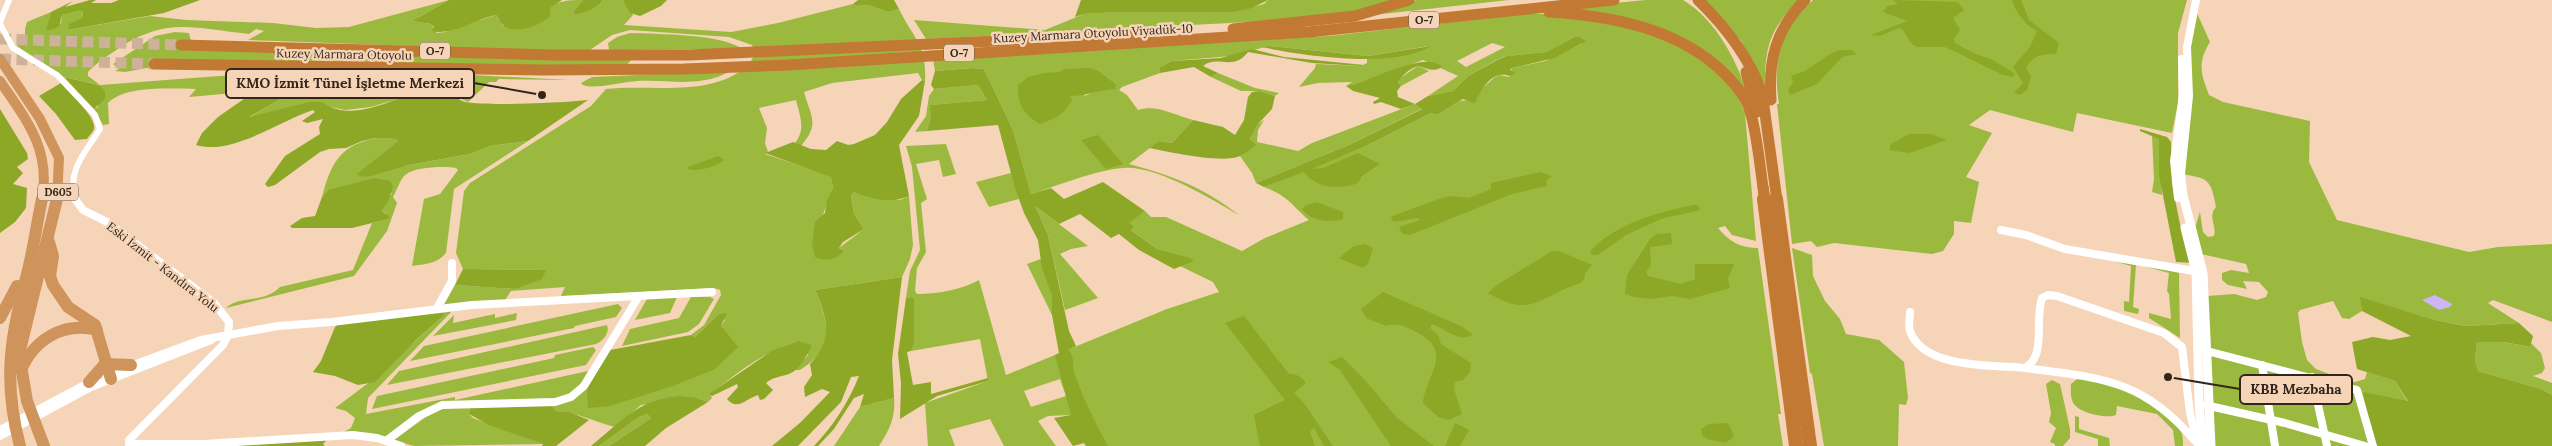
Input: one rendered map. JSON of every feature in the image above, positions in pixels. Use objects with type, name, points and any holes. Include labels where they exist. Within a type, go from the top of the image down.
[{"type":"highway","points":[[1233,33],[1355,16],[1410,0]]},
{"type":"highway","name":"O-7","points":[[1233,33],[1538,0]]},
{"type":"highway","name":"O-7","points":[[1233,33],[1308,32],[1614,0]]},
{"type":"highway","points":[[1693,0],[1726,39],[1746,74],[1756,107],[1810,446]]},
{"type":"highway","points":[[1769,193],[1773,118],[1769,80],[1770,55],[1781,28],[1805,0]]},
{"type":"highway","points":[[1308,32],[1364,30],[1515,13],[1540,12],[1596,16],[1644,28],[1688,46],[1706,57],[1734,81],[1743,94],[1749,107],[1769,193],[1796,446]]},
{"type":"highway","name":"Kuzey Marmara Otoyolu Viyadük-10","points":[[690,55],[1233,33]]},
{"type":"highway","name":"Kuzey Marmara Otoyolu Viyadük-10","points":[[684,69],[1233,33]]},
{"type":"highway","name":"Kuzey Marmara Otoyolu","points":[[181,44],[553,55],[690,55]]},
{"type":"highway","name":"D605","points":[[0,59],[40,119],[59,158],[58,196],[48,240]]},
{"type":"highway","name":"Kuzey Marmara Otoyolu","points":[[154,64],[542,70],[684,69]]},
{"type":"highway","points":[[0,80],[39,145],[44,160],[45,180],[28,268],[7,333],[1,379],[11,427],[20,446]]},
{"type":"highway","points":[[48,240],[53,256],[50,276],[58,294],[68,307],[95,325],[108,372]]},
{"type":"highway","points":[[44,446],[37,431],[20,374],[19,354],[26,320],[38,283],[48,240]]},
{"type":"highway","points":[[0,318],[28,268]]},
{"type":"highway","points":[[20,374],[29,353],[46,338],[73,328],[92,328],[97,330]]},
{"type":"highway","points":[[89,382],[108,372],[132,365]]},
{"type":"main road","points":[[2190,0],[2183,34],[2183,96],[2174,161],[2179,203],[2199,272]]},
{"type":"main road","points":[[2196,0],[2187,47],[2189,96],[2182,146],[2181,174],[2185,205],[2199,272],[2204,404],[2211,446]]},
{"type":"main road","points":[[2199,445],[2204,404]]},
{"type":"street","points":[[0,23],[9,0]]},
{"type":"street","name":"Eski İzmit - Kandıra Yolu","points":[[0,23],[13,48],[57,75],[95,114],[100,129],[72,175],[72,189],[77,204],[82,210],[106,222],[214,304],[229,322],[228,335]]},
{"type":"street","points":[[2001,230],[2026,235],[2065,249],[2199,272]]},
{"type":"street","points":[[437,308],[454,279],[455,271],[452,262]]},
{"type":"street","points":[[132,365],[201,340],[278,326],[332,322],[437,308],[712,292]]},
{"type":"street","points":[[2025,368],[2032,365],[2037,358],[2039,345],[2037,321],[2039,305],[2042,298],[2048,295],[2057,296],[2164,333],[2182,347],[2190,413],[2199,445]]},
{"type":"street","points":[[386,442],[420,416],[437,406],[555,402],[571,397],[584,386],[639,296]]},
{"type":"street","points":[[1910,312],[1910,330],[1922,349],[1931,354],[1956,362],[2095,377],[2136,391],[2158,403],[2199,445]]},
{"type":"street","points":[[228,335],[223,345],[129,440],[128,444],[204,444],[353,435],[401,446]]},
{"type":"street","points":[[0,430],[48,407],[108,372],[203,345],[213,338]]},
{"type":"street","points":[[2201,350],[2357,390],[2360,394],[2372,446]]},
{"type":"street","points":[[2262,365],[2274,446]]},
{"type":"street","points":[[2312,377],[2327,446]]},
{"type":"street","points":[[0,436],[89,382]]},
{"type":"street","points":[[2204,404],[2365,446]]},
{"type":"green space","points":[[96,0],[91,3],[111,3],[119,0],[200,0],[164,13],[68,30],[69,24],[82,18],[83,12],[80,10],[62,15],[59,27],[46,31],[51,12],[73,1],[65,7]]},
{"type":"green space","points":[[449,0],[412,21],[431,24],[437,33],[496,15],[503,26],[548,11],[554,5],[563,1],[583,0],[573,12],[575,15],[598,6],[603,0],[623,0],[633,15],[624,25],[731,32],[778,23],[853,4],[856,6],[868,5],[888,12],[899,9],[921,50],[924,59],[925,81],[922,80],[918,73],[832,83],[804,92],[811,114],[812,126],[801,146],[795,143],[801,128],[796,100],[759,108],[767,128],[765,143],[768,152],[765,154],[831,176],[833,188],[812,244],[844,250],[839,248],[864,229],[854,214],[851,196],[854,192],[900,200],[909,196],[913,245],[910,259],[902,277],[815,290],[826,324],[826,334],[824,344],[819,353],[800,370],[795,370],[808,355],[798,341],[751,363],[710,394],[712,398],[708,402],[697,398],[641,405],[615,427],[578,415],[556,411],[552,406],[567,402],[587,387],[721,326],[725,320],[719,314],[694,338],[691,335],[704,325],[721,295],[720,290],[714,288],[561,296],[565,287],[511,291],[505,300],[444,305],[455,285],[515,289],[545,270],[463,269],[456,253],[464,191],[470,183],[591,106],[606,89],[680,88],[716,82],[732,76],[747,66],[753,56],[752,45],[729,37],[630,30],[612,35],[590,50],[550,51],[248,40],[264,31],[256,29],[249,34],[182,27],[168,28],[137,38],[103,59],[88,72],[88,76],[100,85],[64,77],[17,46],[25,38],[27,22],[51,12],[47,30],[61,23],[62,15],[80,9],[83,12],[82,18],[68,30],[150,16],[186,20],[273,23],[316,28],[349,27]]},
{"type":"green space","points":[[449,0],[562,0],[550,8],[550,16],[541,23],[513,30],[502,24],[496,15],[456,29],[439,32],[432,31],[434,27],[431,24],[412,21]]},
{"type":"green space","points":[[583,0],[603,0],[598,6],[575,15],[573,12]]},
{"type":"green space","points":[[623,0],[667,0],[661,6],[640,16],[630,13]]},
{"type":"green space","points":[[858,0],[894,0],[899,9],[888,12],[868,5],[856,6],[853,4]]},
{"type":"green space","points":[[1081,0],[1268,0],[1252,8],[1235,12],[1117,12],[1084,14],[1075,17]]},
{"type":"green space","points":[[1268,0],[1402,0],[1364,11],[1285,20],[926,39],[914,20],[1045,30],[1084,14],[1117,12],[1235,12],[1264,4]]},
{"type":"green space","points":[[1416,0],[1509,0],[1373,15]]},
{"type":"green space","points":[[1646,0],[1683,0],[1695,8],[1715,29],[1731,54],[1748,95],[1675,38],[1541,10]]},
{"type":"green space","points":[[1702,0],[1799,0],[1782,19],[1771,38],[1766,58],[1765,84],[1741,41]]},
{"type":"green space","points":[[1813,0],[2187,0],[2178,33],[2178,103],[2172,133],[2077,113],[2073,132],[1990,110],[1969,125],[1992,133],[1966,177],[1979,182],[1971,223],[1954,221],[1954,234],[1943,251],[1932,254],[1834,243],[1817,247],[1811,241],[1792,244],[1777,104],[1779,104],[1777,88],[1778,60],[1781,47],[1793,23]]},
{"type":"green space","points":[[1893,0],[1958,2],[1964,10],[1953,18],[1960,30],[1954,39],[1955,43],[1973,53],[1991,59],[2014,73],[2013,77],[2003,75],[1945,47],[1917,47],[1911,43],[1903,30],[1899,28],[1880,36],[1871,35],[1907,21],[1883,12],[1887,6],[1898,4]]},
{"type":"green space","points":[[2012,0],[2021,0],[2029,20],[2059,43],[2056,54],[2038,56],[2026,68],[2031,77],[2027,90],[2020,95],[2014,93],[2023,83],[2013,67],[2030,47],[2037,31],[2022,18]]},
{"type":"green space","points":[[2196,11],[2210,42],[2202,62],[2202,75],[2209,95],[2223,102],[2310,121],[2309,162],[2337,220],[2469,252],[2498,247],[2552,244],[2552,322],[2493,300],[2488,303],[2519,323],[2465,326],[2435,320],[2361,298],[2362,311],[2349,319],[2342,318],[2333,301],[2300,310],[2298,313],[2302,342],[2307,360],[2316,369],[2355,382],[2365,379],[2367,372],[2395,381],[2408,402],[2373,446],[2211,446],[2207,296],[2234,294],[2257,300],[2266,297],[2268,292],[2259,282],[2243,281],[2247,289],[2228,285],[2222,280],[2222,273],[2231,270],[2249,273],[2246,264],[2201,254],[2193,234],[2200,212],[2203,232],[2208,237],[2214,236],[2212,214],[2216,207],[2210,185],[2207,182],[2197,177],[2181,174],[2187,47]]},
{"type":"green space","points":[[1526,14],[1558,14],[1635,27],[1699,55],[1735,89],[1745,113],[1756,241],[1732,235],[1725,226],[1718,228],[1736,243],[1746,247],[1758,248],[1781,414],[1778,414],[1783,446],[1086,446],[1071,415],[1048,416],[1038,421],[1056,446],[1004,446],[990,419],[949,430],[955,446],[928,446],[925,403],[988,381],[980,339],[911,351],[914,344],[911,297],[906,298],[910,271],[920,250],[912,167],[906,146],[946,144],[956,174],[943,177],[939,160],[916,164],[927,199],[921,203],[926,252],[917,268],[915,291],[917,294],[941,292],[957,289],[979,280],[1006,375],[1167,309],[1219,292],[1213,282],[1180,266],[1193,261],[1157,249],[1130,229],[1134,228],[1128,223],[1145,211],[1151,217],[1166,217],[1242,251],[1265,238],[1309,220],[1285,198],[1264,187],[1370,144],[1431,113],[1437,115],[1460,101],[1469,100],[1495,77],[1500,75],[1509,77],[1512,68],[1545,61],[1581,44],[1574,37],[1546,52],[1507,56],[1468,76],[1453,91],[1428,96],[1458,76],[1423,60],[1351,85],[1346,86],[1352,82],[1318,83],[1299,87],[1315,68],[1316,64],[1361,66],[1367,63],[1367,59],[1402,55],[1429,46],[1368,56],[1269,46],[1231,56],[1172,61],[1159,68],[1160,73],[1122,87],[1119,90],[1127,95],[1138,110],[1159,109],[1193,120],[1172,143],[1159,141],[1129,164],[1160,173],[1200,190],[1239,215],[1183,184],[1167,177],[1136,169],[1112,169],[1031,194],[1013,130],[984,69],[935,71],[933,59],[1329,36]],"holes":[[[1492,43],[1505,47],[1466,67],[1457,61]],[[1099,71],[1116,84],[1084,96]],[[1060,379],[1066,396],[1031,407],[1024,391]]]},
{"type":"green space","points":[[175,32],[189,33],[191,41],[632,59],[626,66],[146,68],[125,72],[115,71],[119,69],[113,64],[155,36]]},
{"type":"green space","points":[[630,33],[720,40],[742,49],[609,50],[608,43],[617,37]]},
{"type":"green space","points":[[1574,37],[1579,37],[1586,41],[1554,58],[1512,68],[1510,70],[1515,73],[1511,75],[1496,76],[1485,86],[1475,103],[1463,99],[1437,115],[1431,113],[1370,144],[1312,169],[1323,168],[1358,153],[1380,164],[1362,176],[1358,183],[1344,187],[1322,185],[1309,178],[1304,172],[1264,187],[1256,183],[1351,144],[1422,109],[1415,104],[1428,96],[1453,91],[1468,76],[1507,56],[1546,52]]},
{"type":"green space","points":[[1269,46],[1368,56],[1431,46],[1415,53],[1395,57],[1348,59],[1300,54],[1262,47]]},
{"type":"green space","points":[[1252,49],[1284,57],[1364,65],[1312,63],[1248,52],[1237,61],[1214,62],[1203,66],[1218,73],[1211,77],[1194,67],[1160,73],[1159,68],[1172,61],[1221,58]]},
{"type":"green space","points":[[1840,50],[1851,50],[1857,54],[1842,57],[1817,84],[1790,95],[1788,90],[1793,82],[1791,76],[1805,71],[1830,54]]},
{"type":"green space","points":[[1434,63],[1442,67],[1433,70],[1418,66],[1401,77],[1398,83],[1401,86],[1397,91],[1398,97],[1415,104],[1401,109],[1381,102],[1374,104],[1373,102],[1380,98],[1353,91],[1346,86],[1410,64]]},
{"type":"green space","points":[[1418,66],[1429,71],[1401,86],[1398,84],[1400,78]]},
{"type":"green space","points":[[1090,68],[1099,71],[1116,84],[1115,89],[1070,96],[1072,100],[1062,112],[1055,118],[1040,124],[1026,113],[1020,103],[1018,85],[1028,77],[1059,72],[1065,69]]},
{"type":"green space","points":[[984,69],[1013,130],[1031,194],[1051,188],[1064,199],[1103,182],[1145,211],[1129,223],[1134,227],[1131,230],[1157,249],[1190,258],[1194,261],[1174,269],[1139,250],[1119,234],[1111,238],[1080,214],[1059,224],[1035,206],[1048,235],[1069,331],[1076,346],[1068,350],[1073,358],[1074,371],[1090,411],[1108,446],[1086,446],[1084,443],[1073,446],[1054,418],[1071,415],[1055,355],[1059,353],[1052,315],[1052,296],[1042,268],[1038,240],[1024,213],[1015,188],[998,125],[927,131],[931,116],[930,105],[987,100],[978,85],[934,89],[931,85],[935,71]]},
{"type":"green space","points":[[731,71],[715,78],[686,82],[638,81],[595,86],[581,83],[592,77]]},
{"type":"green space","points":[[335,72],[452,74],[570,80],[499,79],[496,82],[489,82],[468,102],[439,88],[371,107],[345,110],[308,102],[248,118],[288,95],[313,86],[310,80],[275,83],[256,91],[189,97],[196,89],[149,89],[126,93],[108,103],[109,124],[103,125],[94,109],[98,107],[100,85],[219,76],[314,73],[313,75],[331,75]]},
{"type":"green space","points":[[1218,73],[1255,88],[1279,93],[1275,96],[1259,91],[1241,91],[1211,77]]},
{"type":"green space","points":[[64,77],[99,85],[105,91],[105,99],[94,109]]},
{"type":"green space","points":[[287,79],[316,82],[313,86],[288,95],[249,117],[308,102],[322,102],[335,109],[348,111],[362,110],[431,89],[442,89],[465,102],[473,103],[531,104],[588,100],[528,141],[490,146],[470,154],[409,165],[371,176],[361,177],[357,174],[398,141],[396,139],[375,138],[346,148],[329,149],[320,152],[275,185],[268,187],[265,184],[285,156],[320,134],[319,127],[323,119],[307,123],[302,121],[315,112],[313,110],[240,142],[225,146],[210,147],[196,145],[202,133],[218,117],[264,85]]},
{"type":"green space","points":[[922,80],[925,81],[919,116],[899,145],[909,196],[895,200],[881,200],[854,192],[851,196],[854,214],[864,229],[843,242],[839,248],[844,251],[838,256],[827,260],[815,257],[812,244],[815,222],[825,213],[827,200],[833,188],[831,177],[765,153],[793,142],[811,149],[826,150],[837,141],[848,145],[875,135],[887,122],[901,99]]},
{"type":"green space","points":[[61,83],[87,112],[94,124],[94,129],[87,139],[75,140],[56,114],[39,96]]},
{"type":"green space","points":[[978,85],[987,100],[931,105],[931,116],[927,131],[915,132],[926,116],[929,96],[934,89]]},
{"type":"green space","points":[[1259,91],[1275,96],[1272,109],[1258,124],[1250,139],[1257,145],[1240,156],[1221,159],[1209,158],[1149,148],[1159,141],[1172,143],[1193,120],[1223,127],[1235,135],[1244,120],[1248,97],[1252,92]]},
{"type":"green space","points":[[1415,104],[1423,108],[1351,144],[1256,183],[1252,173],[1240,156],[1257,145],[1250,139],[1258,124],[1264,120],[1258,130],[1257,142],[1298,151],[1312,143]]},
{"type":"green space","points":[[0,109],[27,153],[28,159],[17,167],[23,173],[13,184],[27,188],[26,208],[15,222],[0,233]]},
{"type":"green space","points":[[2140,129],[2167,137],[2171,142],[2172,184],[2182,234],[2192,263],[2176,262],[2159,175],[2159,139],[2140,131]]},
{"type":"green space","points":[[1909,134],[1931,134],[1947,140],[1909,153],[1889,150],[1891,144]]},
{"type":"green space","points":[[1098,135],[1123,164],[1106,169],[1081,140]]},
{"type":"green space","points":[[2152,135],[2159,139],[2162,195],[2152,192],[2154,179]]},
{"type":"green space","points":[[376,138],[396,139],[398,141],[358,174],[361,177],[409,165],[470,154],[490,146],[528,141],[454,189],[446,253],[439,259],[431,263],[412,266],[424,199],[440,194],[458,170],[456,168],[437,167],[422,169],[405,175],[393,197],[397,203],[387,231],[354,276],[226,308],[238,302],[266,296],[280,287],[353,270],[372,223],[388,219],[385,213],[380,211],[392,193],[328,190],[322,197],[329,174],[339,157],[354,145]]},
{"type":"green space","points":[[718,156],[724,160],[716,165],[701,169],[688,169],[688,167]]},
{"type":"green space","points":[[1540,172],[1552,176],[1546,181],[1547,186],[1512,194],[1410,235],[1402,234],[1399,227],[1420,220],[1418,218],[1394,222],[1391,219],[1392,216],[1442,198],[1452,196],[1469,198],[1491,189],[1491,183]]},
{"type":"green space","points":[[1011,173],[1019,199],[989,207],[976,182]]},
{"type":"green space","points":[[375,178],[390,181],[393,186],[389,200],[381,211],[389,216],[388,219],[352,228],[292,228],[290,226],[302,218],[315,216],[322,197],[328,190]]},
{"type":"green space","points":[[1317,202],[1343,212],[1343,219],[1332,221],[1320,220],[1310,216],[1302,209],[1306,205]]},
{"type":"green space","points":[[1698,205],[1700,210],[1661,219],[1626,235],[1598,255],[1592,255],[1590,251],[1612,233],[1638,220]]},
{"type":"green space","points":[[1035,206],[1088,246],[1071,249],[1060,254],[1098,298],[1065,310],[1048,235]]},
{"type":"green space","points":[[1671,233],[1672,244],[1650,247],[1651,265],[1646,272],[1648,276],[1681,284],[1695,279],[1695,264],[1734,264],[1728,279],[1730,288],[1690,299],[1672,296],[1650,299],[1625,294],[1627,275],[1650,239],[1657,234]]},
{"type":"green space","points":[[1365,244],[1373,248],[1368,264],[1362,268],[1339,258],[1354,246]]},
{"type":"green space","points":[[1792,248],[1812,255],[1813,276],[1825,301],[1840,319],[1846,334],[1879,340],[1904,362],[1908,398],[1906,405],[1899,404],[1898,446],[1824,446],[1812,374],[1810,373]]},
{"type":"green space","points":[[1552,251],[1559,251],[1592,265],[1585,273],[1581,283],[1536,303],[1526,305],[1516,305],[1503,301],[1488,293],[1497,285]]},
{"type":"green space","points":[[2103,258],[2135,262],[2179,273],[2180,338],[2149,318],[2149,313],[2171,319],[2169,294],[2167,291],[2169,273],[2136,264],[2133,307],[2139,309],[2138,314],[2124,311],[2124,301],[2129,302],[2131,266]]},
{"type":"green space","points":[[1041,259],[1052,296],[1052,315],[1027,264]]},
{"type":"green space","points":[[463,269],[546,270],[542,279],[515,289],[455,285]]},
{"type":"green space","points":[[902,277],[892,360],[894,398],[860,407],[864,394],[854,398],[834,429],[818,446],[814,446],[840,413],[859,376],[851,377],[841,402],[798,446],[772,446],[801,422],[830,392],[822,389],[805,397],[804,387],[812,375],[810,364],[823,346],[826,328],[823,310],[815,290]]},
{"type":"green space","points":[[1383,292],[1463,327],[1473,335],[1468,337],[1457,336],[1432,324],[1430,328],[1438,335],[1441,344],[1471,363],[1470,372],[1463,380],[1455,382],[1454,389],[1462,414],[1449,420],[1438,417],[1423,403],[1436,355],[1434,347],[1428,339],[1405,327],[1398,325],[1386,326],[1366,318],[1361,309]]},
{"type":"green space","points":[[677,297],[670,313],[635,320],[647,299]]},
{"type":"green space","points":[[691,297],[710,297],[714,299],[699,324],[688,332],[622,346],[630,329],[679,318]]},
{"type":"green space","points":[[911,297],[914,299],[914,344],[911,351],[907,352],[913,385],[931,382],[931,394],[988,378],[988,381],[937,396],[900,419],[901,383],[898,354],[906,298]]},
{"type":"green space","points":[[2360,297],[2435,320],[2465,326],[2519,323],[2533,336],[2530,347],[2504,342],[2477,342],[2475,360],[2478,371],[2541,389],[2552,395],[2552,446],[2373,446],[2363,392],[2408,401],[2395,381],[2357,369],[2352,342],[2373,337],[2390,340],[2411,336],[2362,311]]},
{"type":"green space","points":[[618,304],[622,308],[616,317],[575,326],[574,328],[410,361],[424,346]]},
{"type":"green space","points":[[454,309],[368,398],[366,414],[455,397],[455,400],[588,371],[577,390],[564,398],[441,402],[427,408],[385,439],[344,432],[351,428],[355,418],[346,411],[335,408],[367,384],[441,318],[443,312]]},
{"type":"green space","points":[[443,312],[444,314],[441,318],[416,340],[375,382],[358,385],[335,376],[313,372],[321,361],[338,324]]},
{"type":"green space","points":[[517,313],[516,320],[433,336],[454,315],[453,323],[495,314],[495,318]]},
{"type":"green space","points":[[727,313],[721,326],[738,347],[715,369],[673,386],[610,406],[588,408],[587,387],[610,350],[691,335],[695,337],[719,314]]},
{"type":"green space","points":[[1244,316],[1289,374],[1299,376],[1306,383],[1294,393],[1304,403],[1333,446],[1324,446],[1314,428],[1310,432],[1315,446],[1260,446],[1254,415],[1285,400],[1225,323]]},
{"type":"green space","points":[[607,325],[608,331],[601,341],[596,344],[387,385],[399,371]]},
{"type":"green space","points":[[798,341],[812,345],[805,358],[793,372],[774,378],[766,383],[773,390],[764,399],[760,400],[758,395],[742,403],[734,404],[727,399],[738,387],[737,384],[712,396],[709,394],[773,350]]},
{"type":"green space","points":[[2477,341],[2504,342],[2529,347],[2531,343],[2541,353],[2545,368],[2542,373],[2533,376],[2552,383],[2552,395],[2541,389],[2478,371],[2475,360]]},
{"type":"green space","points":[[593,347],[596,350],[586,365],[372,409],[377,396],[554,358],[555,355]]},
{"type":"green space","points":[[1342,357],[1364,379],[1397,418],[1434,446],[1391,446],[1340,370],[1328,362]]},
{"type":"green space","points":[[2077,379],[2104,383],[2120,388],[2152,404],[2176,424],[2182,434],[2183,446],[2175,446],[2173,430],[2157,414],[2117,406],[2116,415],[2106,416],[2087,412],[2077,407],[2071,397],[2071,384]]},
{"type":"green space","points":[[2052,380],[2060,384],[2070,429],[2070,438],[2063,446],[2055,446],[2055,444],[2050,442],[2056,428],[2049,422],[2051,413],[2046,384]]},
{"type":"green space","points":[[679,396],[697,398],[708,402],[666,428],[645,446],[609,446],[651,418],[647,414],[639,417],[599,446],[591,446],[621,420],[641,407],[664,398]]},
{"type":"green space","points":[[894,398],[894,411],[891,423],[879,446],[834,446],[860,407]]},
{"type":"green space","points":[[552,406],[556,411],[569,412],[589,420],[556,446],[542,446],[543,444],[489,425],[469,414],[470,407]]},
{"type":"green space","points":[[470,407],[469,414],[473,418],[543,444],[414,446],[394,440],[437,409]]},
{"type":"green space","points":[[647,414],[651,418],[609,446],[599,446],[639,417]]},
{"type":"green space","points":[[2075,416],[2079,417],[2079,429],[2109,438],[2110,446],[2098,446],[2098,439],[2075,432]]},
{"type":"green space","points":[[1455,423],[1469,430],[1460,446],[1445,446]]},
{"type":"green space","points":[[1728,423],[1734,436],[1726,443],[1707,439],[1702,435],[1701,429],[1709,424]]},
{"type":"green space","points":[[327,440],[323,444],[325,446],[228,446]]},
{"type":"shaded area","points":[[2435,295],[2452,304],[2450,307],[2439,310],[2422,300]]},
{"type":"tunnel","points":[[0,39],[181,45]]},
{"type":"tunnel","points":[[0,59],[154,64]]},
{"type":"place","name":"KMO İzmit Tünel İşletme Merkezi","points":[[542,95]]},
{"type":"place","name":"KBB Mezbaha","points":[[2168,377]]}]
